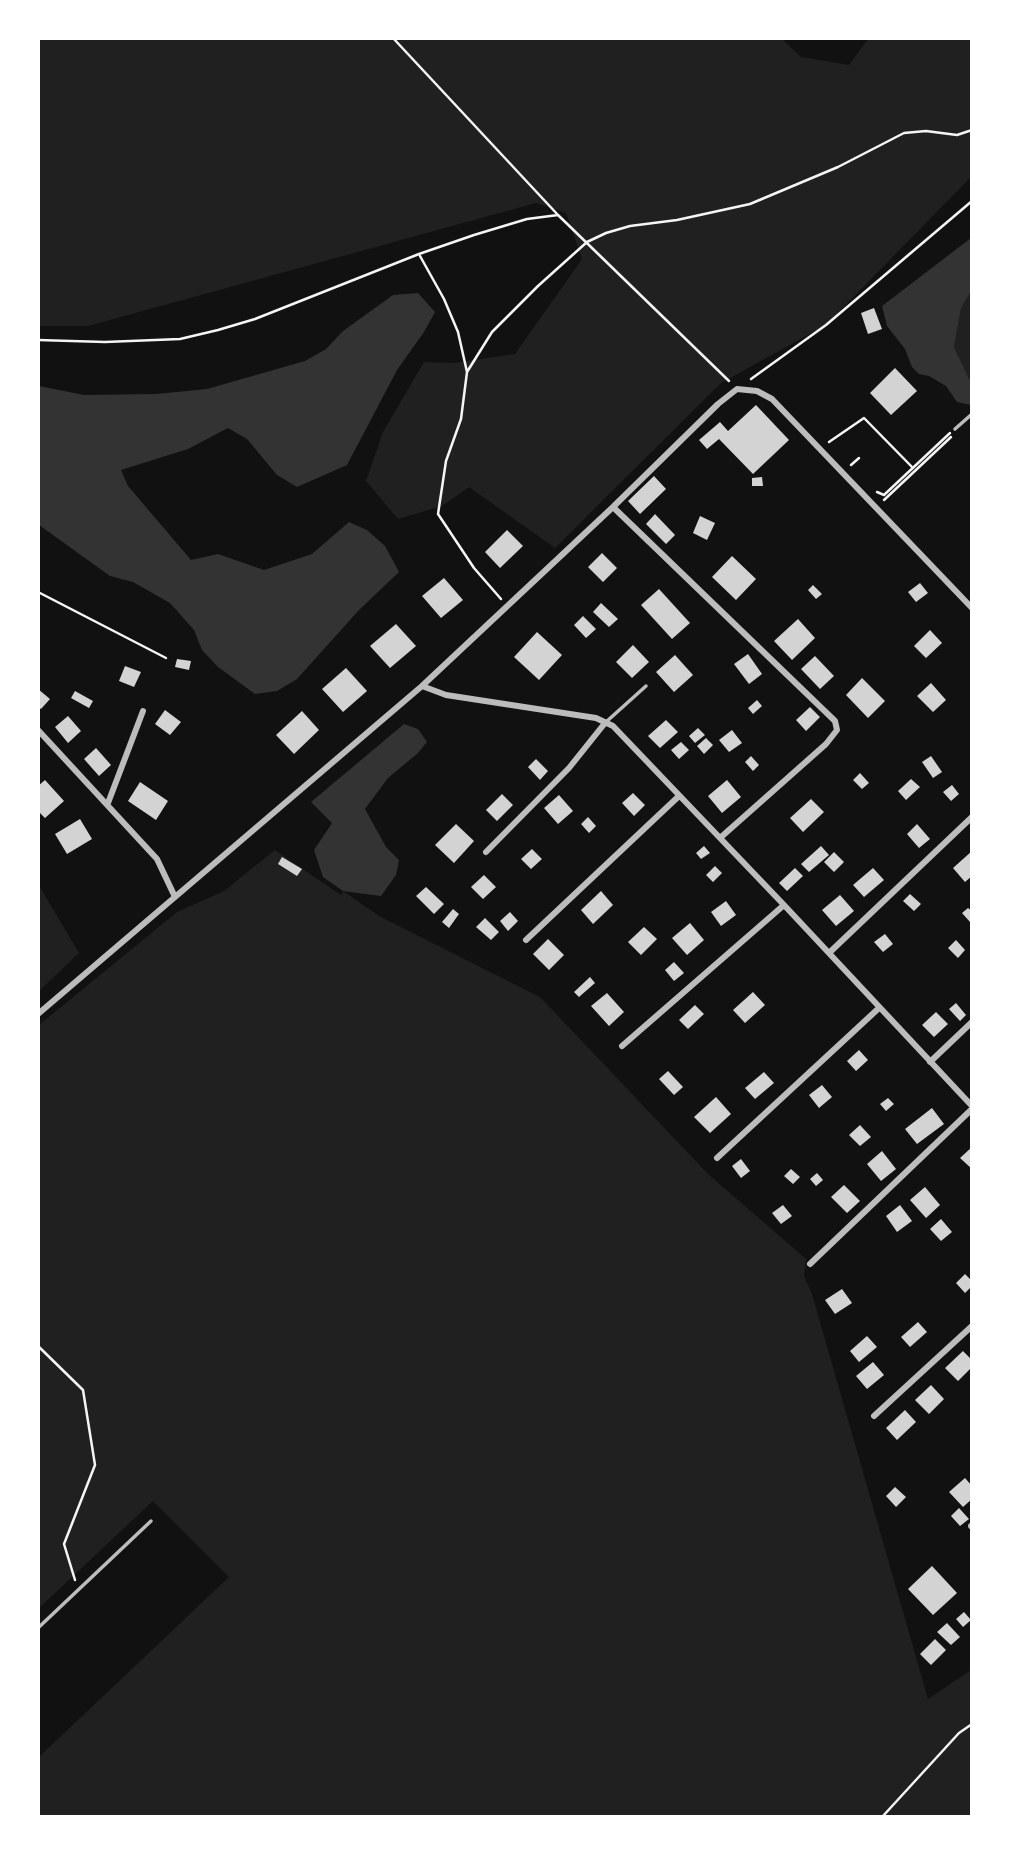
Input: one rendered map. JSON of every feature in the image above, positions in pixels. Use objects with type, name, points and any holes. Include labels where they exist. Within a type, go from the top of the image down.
[{"type":"street","points":[[38,1014],[422,686],[613,508],[718,404],[737,389],[757,391],[772,399],[971,608]]},
{"type":"street","points":[[613,508],[835,721],[837,730],[826,744],[720,838]]},
{"type":"street","points":[[422,686],[446,695],[596,718],[612,726],[830,953],[971,1107],[810,1264]]},
{"type":"street","points":[[108,803],[143,711]]},
{"type":"street","points":[[486,852],[569,768],[605,723]]},
{"type":"street","points":[[38,730],[157,859],[175,897]]},
{"type":"street","points":[[526,940],[678,796]]},
{"type":"street","points":[[830,953],[971,817]]},
{"type":"street","points":[[622,1046],[784,905]]},
{"type":"street","points":[[717,1158],[879,1008]]},
{"type":"street","points":[[930,1062],[971,1021]]},
{"type":"street","points":[[874,1416],[971,1326]]},
{"type":"lane","points":[[955,429],[971,414]]},
{"type":"lane","points":[[605,723],[646,687]]},
{"type":"lane","points":[[38,1628],[151,1521]]},
{"type":"path","points":[[393,38],[558,215],[737,389],[826,325],[971,201]]},
{"type":"path","points":[[467,372],[492,332],[587,242],[630,226],[677,220],[750,204],[838,167],[904,133],[926,131],[957,135],[971,130]]},
{"type":"path","points":[[38,340],[104,342],[180,339],[218,331],[256,319],[419,254],[527,219],[558,215]]},
{"type":"path","points":[[419,254],[453,321],[467,372],[461,419],[446,461],[439,514],[474,568],[508,607]]},
{"type":"path","points":[[835,449],[828,441],[864,418],[913,468]]},
{"type":"path","points":[[876,507],[955,433],[955,429]]},
{"type":"path","points":[[874,492],[884,495],[955,429]]},
{"type":"path","points":[[843,457],[851,465],[859,458]]},
{"type":"path","points":[[38,592],[166,658]]},
{"type":"path","points":[[38,1346],[83,1390],[95,1465],[64,1544],[78,1590]]},
{"type":"path","points":[[883,1816],[959,1733],[971,1724]]},
{"type":"shaded area","points":[[781,38],[801,57],[849,65],[868,39],[971,39],[971,177],[826,325],[721,383],[555,548],[469,487],[442,506],[398,519],[366,481],[383,432],[424,362],[454,363],[515,354],[582,259],[566,213],[536,203],[88,326],[39,326],[39,39]]},
{"type":"shaded area","points":[[971,238],[971,291],[961,308],[954,347],[971,383],[971,405],[957,402],[946,386],[929,376],[919,374],[912,367],[905,349],[887,326],[882,306]]},
{"type":"shaded area","points":[[971,291],[971,383],[954,347],[961,308]]},
{"type":"shaded area","points":[[418,293],[435,312],[397,370],[347,465],[297,487],[277,475],[247,439],[228,428],[188,449],[121,470],[128,486],[191,560],[218,554],[264,570],[312,554],[349,522],[367,530],[385,546],[399,572],[359,610],[297,679],[277,691],[255,694],[218,667],[202,650],[194,630],[170,603],[133,582],[110,576],[39,525],[39,386],[84,395],[156,394],[207,389],[305,361],[326,349],[343,331],[393,295]]},
{"type":"shaded area","points":[[404,724],[418,729],[427,742],[388,778],[365,809],[386,847],[399,860],[396,875],[381,896],[343,891],[323,877],[314,850],[332,823],[311,802]]},
{"type":"shaded area","points":[[275,850],[341,895],[343,891],[379,916],[540,997],[708,1174],[806,1259],[804,1276],[812,1294],[928,1699],[971,1670],[971,1816],[39,1816],[39,1757],[229,1577],[153,1501],[39,1608],[39,1025],[177,912],[224,891]]},
{"type":"shaded area","points":[[38,884],[79,953],[39,991],[38,991]]},
{"type":"building","points":[[874,308],[882,329],[868,334],[861,313]]},
{"type":"building","points":[[895,368],[917,391],[891,415],[870,393]]},
{"type":"building","points":[[756,405],[789,440],[753,474],[719,439],[707,449],[699,440],[720,422],[728,431]]},
{"type":"building","points":[[654,476],[666,489],[640,514],[628,501]]},
{"type":"building","points":[[762,477],[763,486],[752,486],[752,478]]},
{"type":"building","points":[[655,514],[675,535],[666,544],[646,524]]},
{"type":"building","points":[[700,516],[715,523],[707,540],[693,533]]},
{"type":"building","points":[[507,530],[523,546],[500,568],[485,552]]},
{"type":"building","points":[[602,553],[617,568],[603,582],[588,567]]},
{"type":"building","points":[[732,556],[756,579],[736,600],[712,577]]},
{"type":"building","points":[[444,578],[463,600],[441,618],[422,596]]},
{"type":"building","points":[[920,583],[928,593],[916,602],[908,592]]},
{"type":"building","points":[[813,585],[822,594],[816,599],[808,590]]},
{"type":"building","points":[[659,589],[690,623],[672,639],[641,605]]},
{"type":"building","points":[[601,603],[618,619],[609,627],[593,612]]},
{"type":"building","points":[[583,616],[596,629],[586,638],[574,625]]},
{"type":"building","points":[[798,619],[815,638],[792,660],[774,641]]},
{"type":"building","points":[[396,624],[416,646],[390,668],[370,646]]},
{"type":"building","points":[[930,630],[942,643],[926,658],[914,646]]},
{"type":"building","points":[[537,632],[562,655],[539,680],[514,657]]},
{"type":"building","points":[[633,645],[649,662],[632,678],[616,662]]},
{"type":"building","points":[[748,654],[762,674],[749,684],[734,664]]},
{"type":"building","points":[[675,655],[693,675],[674,692],[656,672]]},
{"type":"building","points":[[815,656],[834,676],[820,689],[801,669]]},
{"type":"building","points":[[177,659],[191,661],[189,670],[175,667]]},
{"type":"building","points":[[125,666],[141,672],[134,687],[119,681]]},
{"type":"building","points":[[346,668],[367,691],[343,712],[322,689]]},
{"type":"building","points":[[862,678],[885,701],[868,718],[846,695]]},
{"type":"building","points":[[931,683],[946,700],[933,712],[917,696]]},
{"type":"building","points":[[38,689],[50,699],[41,709],[38,707]]},
{"type":"building","points":[[75,691],[93,701],[89,708],[71,698]]},
{"type":"building","points":[[757,700],[762,706],[753,714],[748,708]]},
{"type":"building","points":[[810,707],[820,717],[806,731],[796,720]]},
{"type":"building","points":[[165,710],[181,722],[170,735],[155,724]]},
{"type":"building","points":[[302,711],[319,730],[294,754],[276,735]]},
{"type":"building","points":[[68,716],[81,731],[68,743],[55,727]]},
{"type":"building","points":[[666,720],[678,732],[660,748],[648,736]]},
{"type":"building","points":[[698,728],[705,735],[695,743],[689,736]]},
{"type":"building","points":[[732,730],[742,743],[729,752],[719,740]]},
{"type":"building","points":[[706,738],[713,745],[704,754],[697,746]]},
{"type":"building","points":[[681,742],[689,750],[679,759],[671,750]]},
{"type":"building","points":[[96,748],[111,765],[99,776],[84,759]]},
{"type":"building","points":[[751,756],[759,765],[753,771],[745,762]]},
{"type":"building","points":[[931,756],[942,772],[933,778],[922,762]]},
{"type":"building","points":[[536,759],[548,771],[540,780],[528,767]]},
{"type":"building","points":[[860,773],[869,783],[862,789],[853,780]]},
{"type":"building","points":[[911,779],[920,787],[906,800],[898,791]]},
{"type":"building","points":[[45,780],[64,801],[45,818],[38,811],[38,786]]},
{"type":"building","points":[[727,780],[741,797],[722,813],[708,796]]},
{"type":"building","points":[[140,782],[168,801],[156,820],[128,801]]},
{"type":"building","points":[[952,785],[959,794],[951,801],[943,792]]},
{"type":"building","points":[[633,793],[645,805],[634,816],[622,803]]},
{"type":"building","points":[[502,794],[513,805],[497,821],[486,810]]},
{"type":"building","points":[[559,795],[573,811],[558,824],[544,808]]},
{"type":"building","points":[[811,799],[824,812],[803,832],[790,818]]},
{"type":"building","points":[[588,817],[596,826],[589,833],[581,824]]},
{"type":"building","points":[[80,819],[92,839],[67,854],[55,834]]},
{"type":"building","points":[[456,824],[474,841],[454,863],[435,845]]},
{"type":"building","points":[[917,824],[930,839],[919,848],[907,834]]},
{"type":"building","points":[[704,846],[710,853],[701,859],[696,853]]},
{"type":"building","points":[[821,846],[829,855],[809,872],[801,864]]},
{"type":"building","points":[[532,849],[542,859],[531,869],[521,859]]},
{"type":"building","points":[[972,851],[972,876],[965,882],[953,868]]},
{"type":"building","points":[[834,852],[844,862],[834,872],[824,862]]},
{"type":"building","points":[[282,857],[302,869],[297,876],[278,864]]},
{"type":"building","points":[[715,866],[722,873],[713,882],[706,875]]},
{"type":"building","points":[[795,868],[803,876],[787,891],[779,883]]},
{"type":"building","points":[[873,868],[884,880],[864,897],[853,885]]},
{"type":"building","points":[[484,875],[496,887],[483,899],[471,887]]},
{"type":"building","points":[[426,887],[444,904],[434,914],[416,896]]},
{"type":"building","points":[[601,891],[613,905],[593,924],[581,910]]},
{"type":"building","points":[[910,894],[921,904],[914,911],[903,901]]},
{"type":"building","points":[[840,895],[854,911],[836,926],[822,910]]},
{"type":"building","points":[[726,901],[736,915],[721,926],[711,912]]},
{"type":"building","points":[[968,908],[972,911],[970,922],[962,913]]},
{"type":"building","points":[[453,909],[459,914],[449,928],[442,922]]},
{"type":"building","points":[[510,912],[518,921],[508,931],[500,921]]},
{"type":"building","points":[[485,918],[499,932],[491,940],[476,927]]},
{"type":"building","points":[[690,923],[704,940],[687,955],[672,938]]},
{"type":"building","points":[[644,927],[657,939],[641,955],[628,942]]},
{"type":"building","points":[[885,934],[893,944],[883,952],[874,942]]},
{"type":"building","points":[[548,939],[564,955],[549,970],[533,954]]},
{"type":"building","points":[[956,940],[965,950],[958,958],[948,948]]},
{"type":"building","points":[[674,962],[684,973],[674,981],[665,970]]},
{"type":"building","points":[[590,977],[595,983],[579,997],[574,992]]},
{"type":"building","points":[[753,992],[765,1005],[745,1023],[733,1010]]},
{"type":"building","points":[[607,993],[624,1012],[609,1026],[591,1006]]},
{"type":"building","points":[[956,1003],[966,1015],[960,1021],[949,1009]]},
{"type":"building","points":[[695,1005],[704,1014],[688,1029],[679,1020]]},
{"type":"building","points":[[936,1012],[948,1024],[934,1037],[922,1025]]},
{"type":"building","points":[[859,1050],[868,1060],[856,1071],[847,1061]]},
{"type":"building","points":[[668,1071],[683,1087],[674,1095],[659,1079]]},
{"type":"building","points":[[764,1072],[774,1083],[755,1099],[745,1088]]},
{"type":"building","points":[[822,1085],[832,1097],[819,1108],[809,1095]]},
{"type":"building","points":[[716,1097],[731,1114],[710,1133],[694,1117]]},
{"type":"building","points":[[888,1098],[894,1104],[886,1111],[880,1104]]},
{"type":"building","points":[[932,1108],[944,1124],[917,1144],[905,1129]]},
{"type":"building","points":[[860,1125],[871,1137],[860,1146],[849,1135]]},
{"type":"building","points":[[972,1147],[972,1169],[960,1158]]},
{"type":"building","points":[[882,1151],[896,1169],[881,1181],[867,1164]]},
{"type":"building","points":[[741,1159],[750,1171],[741,1178],[732,1166]]},
{"type":"building","points":[[791,1169],[800,1177],[793,1184],[784,1176]]},
{"type":"building","points":[[817,1173],[823,1180],[816,1186],[810,1179]]},
{"type":"building","points":[[844,1185],[860,1201],[847,1213],[831,1197]]},
{"type":"building","points":[[925,1187],[940,1205],[926,1218],[910,1200]]},
{"type":"building","points":[[783,1205],[792,1216],[781,1224],[772,1213]]},
{"type":"building","points":[[900,1205],[912,1221],[897,1232],[886,1216]]},
{"type":"building","points":[[941,1219],[952,1232],[941,1241],[930,1229]]},
{"type":"building","points":[[965,1274],[972,1281],[972,1286],[965,1293],[956,1283]]},
{"type":"building","points":[[842,1289],[852,1303],[835,1314],[825,1300]]},
{"type":"building","points":[[918,1322],[927,1332],[910,1347],[901,1337]]},
{"type":"building","points":[[867,1336],[877,1347],[859,1362],[850,1351]]},
{"type":"building","points":[[963,1351],[972,1360],[972,1367],[958,1381],[945,1368]]},
{"type":"building","points":[[873,1362],[884,1375],[867,1389],[856,1376]]},
{"type":"building","points":[[931,1385],[944,1399],[929,1414],[915,1400]]},
{"type":"building","points":[[905,1410],[916,1422],[897,1440],[886,1428]]},
{"type":"building","points":[[965,1478],[972,1486],[972,1499],[963,1507],[949,1492]]},
{"type":"building","points":[[895,1487],[906,1497],[896,1507],[886,1496]]},
{"type":"building","points":[[959,1508],[969,1519],[960,1526],[951,1516]]},
{"type":"building","points":[[932,1566],[957,1593],[933,1615],[908,1589]]},
{"type":"building","points":[[964,1612],[971,1620],[963,1627],[956,1619]]},
{"type":"building","points":[[947,1623],[960,1637],[951,1645],[937,1632]]},
{"type":"building","points":[[935,1639],[946,1650],[931,1665],[920,1654]]}]
